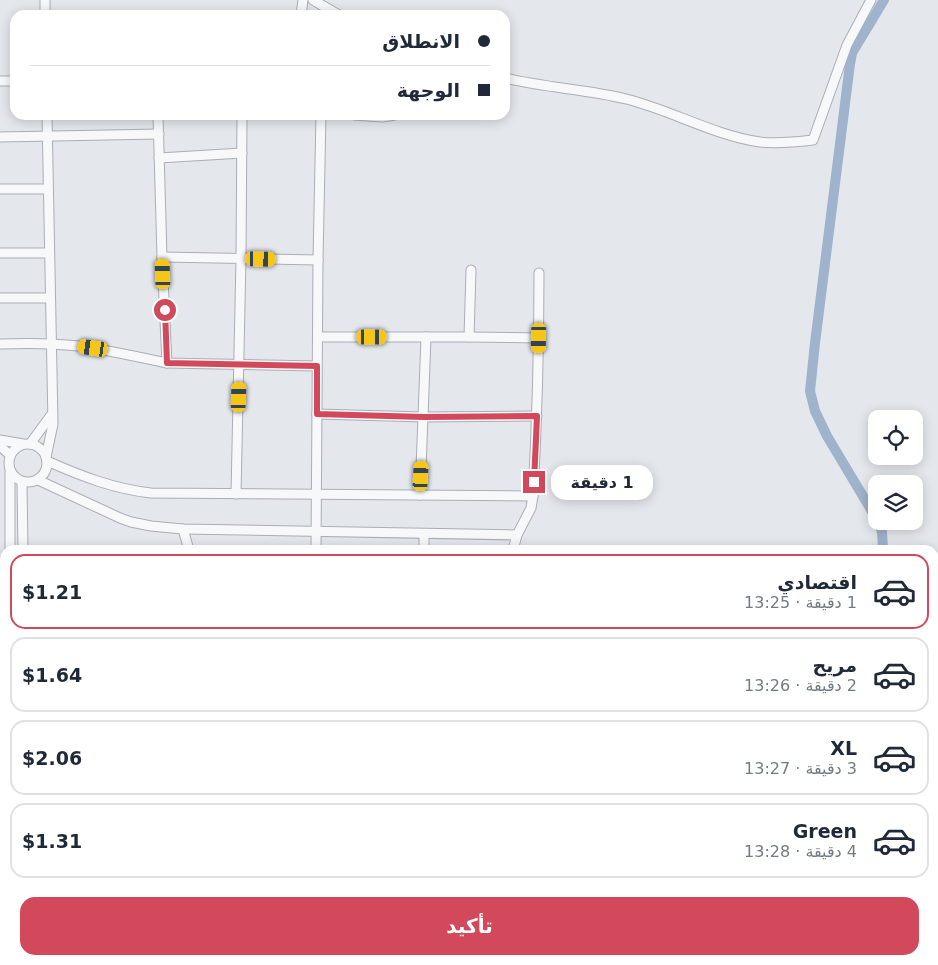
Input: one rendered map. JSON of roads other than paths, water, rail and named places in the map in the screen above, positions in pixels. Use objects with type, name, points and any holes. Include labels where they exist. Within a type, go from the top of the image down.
[{"type":"street","points":[[313,0],[330,10]]},
{"type":"street","points":[[510,79],[626,99],[704,127],[760,142],[813,140],[847,45],[871,0]]},
{"type":"street","points":[[10,472],[17,480],[22,482],[38,480],[45,472],[53,424],[47,120]]},
{"type":"street","points":[[158,120],[167,363]]},
{"type":"street","points":[[236,494],[242,258],[242,120]]},
{"type":"street","points":[[316,545],[321,120]]},
{"type":"street","points":[[0,137],[159,134]]},
{"type":"street","points":[[159,158],[242,153]]},
{"type":"street","points":[[0,189],[48,189]]},
{"type":"street","points":[[0,253],[49,253]]},
{"type":"street","points":[[162,257],[318,260]]},
{"type":"street","points":[[469,337],[471,270]]},
{"type":"street","points":[[514,545],[517,535],[528,514],[533,496],[537,416],[539,273]]},
{"type":"street","points":[[0,298],[50,298]]},
{"type":"street","points":[[318,337],[539,338]]},
{"type":"street","points":[[420,496],[426,337]]},
{"type":"street","points":[[0,344],[51,343],[93,348],[167,363],[317,366]]},
{"type":"street","points":[[10,545],[10,472],[8,464],[10,455],[17,447],[26,444],[52,414]]},
{"type":"street","points":[[317,414],[424,417],[537,416]]},
{"type":"street","points":[[0,440],[39,447],[47,459],[89,479],[139,492],[533,496]]},
{"type":"street","points":[[0,446],[10,455]]},
{"type":"street","points":[[38,480],[131,522],[152,526],[183,529],[517,535]]},
{"type":"street","points":[[22,482],[22,545]]},
{"type":"street","points":[[183,529],[188,545]]},
{"type":"street","points":[[424,534],[424,545]]},
{"type":"waterway","points":[[868,505],[827,436],[815,411],[810,391],[852,53],[884,0]]},
{"type":"waterway","points":[[881,530],[883,545]]}]
